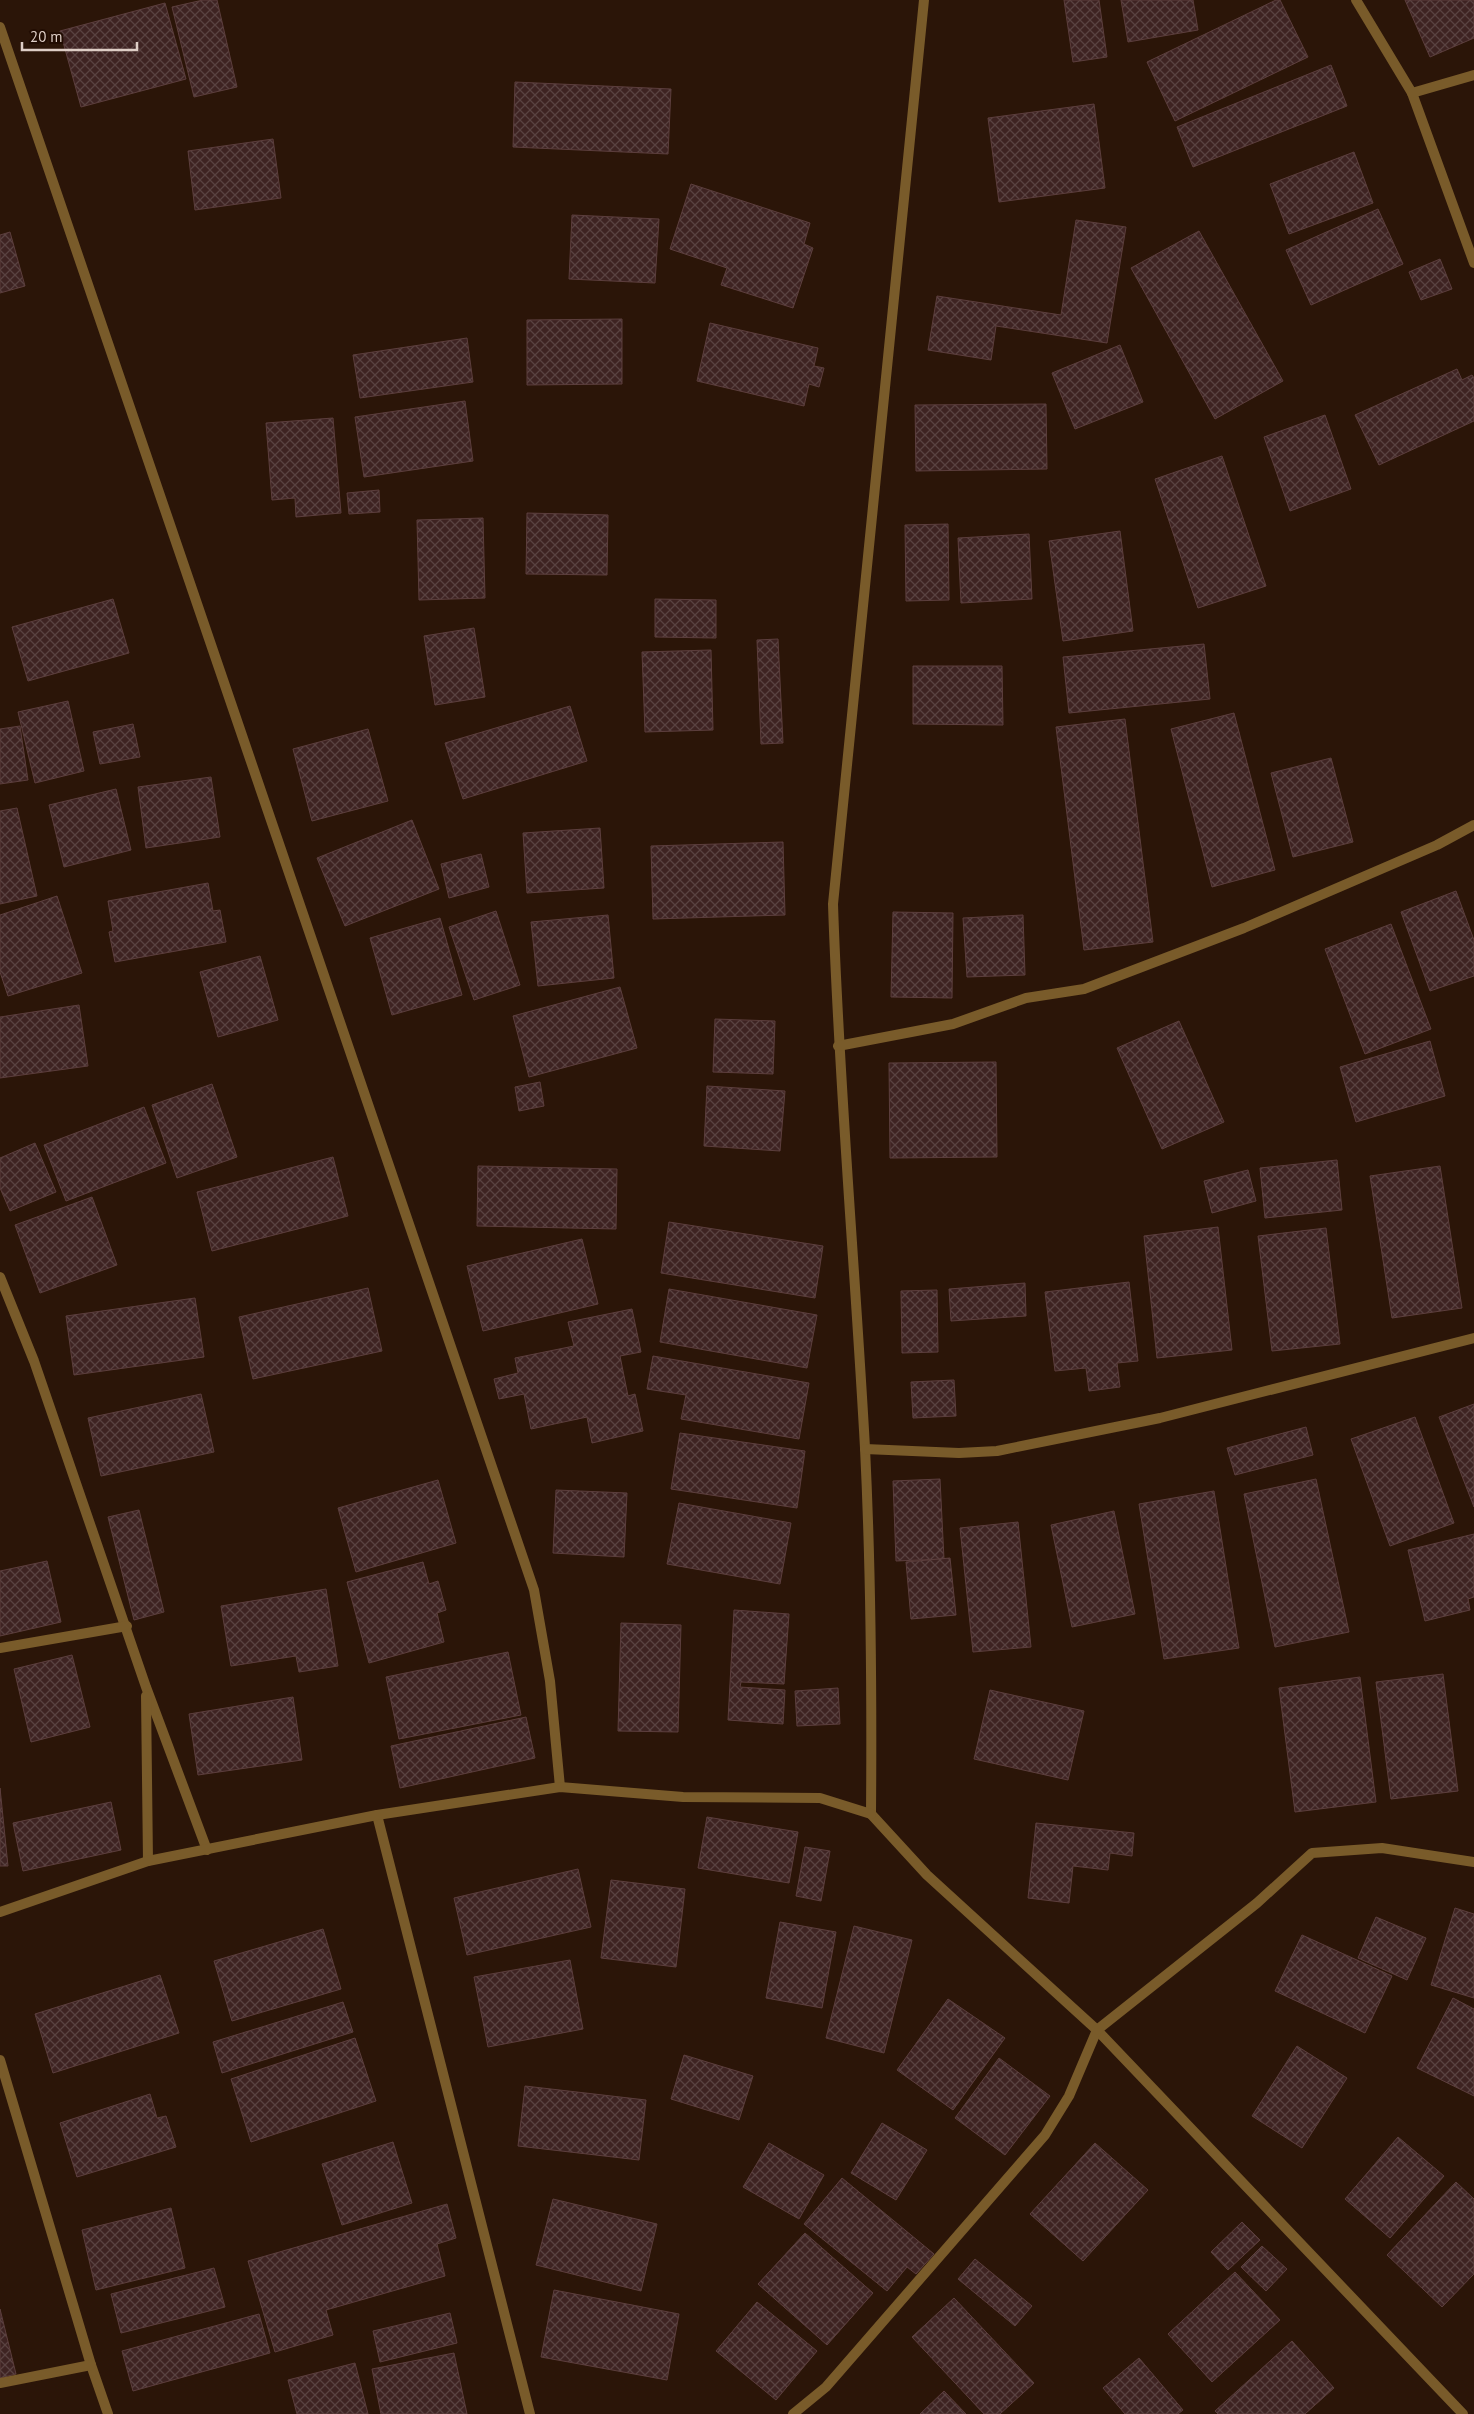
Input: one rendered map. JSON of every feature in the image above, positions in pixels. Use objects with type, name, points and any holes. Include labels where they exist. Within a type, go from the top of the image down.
[{"type":"street","points":[[871,1814],[872,1682],[865,1449],[838,1046],[833,904],[924,0]]},
{"type":"street","points":[[1356,0],[1412,93],[1474,263]]},
{"type":"street","points":[[0,28],[534,1590],[550,1681],[560,1787]]},
{"type":"street","points":[[1412,93],[1474,75]]},
{"type":"street","points":[[838,1046],[953,1024],[1026,998],[1084,989],[1244,928],[1437,845],[1474,825]]},
{"type":"street","points":[[0,1277],[34,1361],[127,1626],[146,1687],[207,1850]]},
{"type":"street","points":[[865,1449],[959,1453],[997,1451],[1160,1418],[1474,1338]]},
{"type":"street","points":[[0,1648],[127,1626]]},
{"type":"street","points":[[146,1687],[148,1861]]},
{"type":"street","points":[[0,1912],[148,1861],[377,1815],[560,1787],[683,1797],[820,1798],[871,1814],[927,1875],[1097,2030],[1462,2414]]},
{"type":"street","points":[[377,1815],[530,2414]]},
{"type":"street","points":[[793,2414],[826,2387],[1045,2135],[1069,2096],[1097,2030],[1257,1903],[1312,1853],[1382,1848],[1474,1862]]},
{"type":"street","points":[[0,2060],[91,2366],[108,2414]]},
{"type":"street","points":[[0,2383],[91,2366]]},
{"type":"building","points":[[203,0],[217,0],[237,87],[194,97],[172,7]]},
{"type":"building","points":[[1064,0],[1099,0],[1107,57],[1073,62]]},
{"type":"building","points":[[1121,0],[1193,0],[1198,30],[1128,42]]},
{"type":"building","points":[[1276,0],[1280,0],[1308,57],[1175,121],[1147,62]]},
{"type":"building","points":[[1405,0],[1474,0],[1474,38],[1430,57]]},
{"type":"building","points":[[165,3],[186,79],[81,107],[60,31]]},
{"type":"building","points":[[1331,65],[1347,106],[1193,167],[1177,127]]},
{"type":"building","points":[[515,82],[671,89],[668,154],[513,147]]},
{"type":"building","points":[[1094,104],[1105,188],[999,202],[988,118]]},
{"type":"building","points":[[273,139],[281,198],[195,210],[188,151]]},
{"type":"building","points":[[1354,152],[1373,203],[1289,234],[1270,184]]},
{"type":"building","points":[[691,184],[810,223],[804,244],[813,248],[793,308],[721,285],[727,268],[670,249]]},
{"type":"building","points":[[1378,209],[1403,264],[1311,305],[1286,250]]},
{"type":"building","points":[[572,215],[659,219],[655,283],[569,279]]},
{"type":"building","points":[[1076,220],[1126,227],[1107,343],[996,326],[991,360],[928,350],[937,296],[1061,315]]},
{"type":"building","points":[[1199,231],[1283,381],[1215,419],[1131,268]]},
{"type":"building","points":[[10,232],[25,286],[0,293],[0,235]]},
{"type":"building","points":[[1440,259],[1452,289],[1421,300],[1409,272]]},
{"type":"building","points":[[622,319],[622,384],[527,385],[527,320]]},
{"type":"building","points":[[710,323],[818,348],[814,366],[824,368],[819,387],[809,384],[804,406],[697,381]]},
{"type":"building","points":[[467,338],[473,382],[360,398],[353,355]]},
{"type":"building","points":[[1120,345],[1143,402],[1075,429],[1052,373]]},
{"type":"building","points":[[1457,369],[1462,380],[1472,375],[1474,378],[1474,421],[1379,465],[1355,415]]},
{"type":"building","points":[[465,401],[473,461],[364,477],[355,417]]},
{"type":"building","points":[[1046,404],[1047,469],[916,471],[915,405]]},
{"type":"building","points":[[1325,415],[1351,489],[1290,511],[1264,437]]},
{"type":"building","points":[[333,418],[341,513],[296,517],[295,498],[272,500],[266,423]]},
{"type":"building","points":[[1222,456],[1266,586],[1198,608],[1155,479]]},
{"type":"building","points":[[379,490],[380,512],[349,514],[347,493]]},
{"type":"building","points":[[527,513],[608,515],[607,575],[526,574]]},
{"type":"building","points":[[483,518],[485,598],[419,600],[417,520]]},
{"type":"building","points":[[948,524],[949,600],[906,601],[905,525]]},
{"type":"building","points":[[1120,531],[1133,631],[1063,641],[1049,541]]},
{"type":"building","points":[[1029,534],[1032,599],[961,603],[958,538]]},
{"type":"building","points":[[113,599],[129,653],[28,681],[12,627]]},
{"type":"building","points":[[655,599],[716,600],[716,638],[655,637]]},
{"type":"building","points":[[474,628],[485,697],[435,705],[424,636]]},
{"type":"building","points":[[778,639],[783,743],[761,744],[757,640]]},
{"type":"building","points":[[1204,644],[1210,699],[1069,713],[1063,657]]},
{"type":"building","points":[[711,650],[713,730],[645,732],[642,652]]},
{"type":"building","points":[[913,666],[1002,666],[1003,725],[913,724]]},
{"type":"building","points":[[68,701],[84,771],[35,783],[18,712]]},
{"type":"building","points":[[570,706],[587,761],[463,799],[445,743]]},
{"type":"building","points":[[1234,713],[1275,870],[1212,887],[1171,729]]},
{"type":"building","points":[[1125,719],[1153,942],[1084,950],[1056,727]]},
{"type":"building","points":[[133,724],[140,757],[100,764],[93,732]]},
{"type":"building","points":[[20,726],[28,780],[0,784],[0,729]]},
{"type":"building","points":[[368,729],[388,801],[312,821],[293,749]]},
{"type":"building","points":[[1331,758],[1353,842],[1293,857],[1271,773]]},
{"type":"building","points":[[211,777],[220,837],[146,848],[138,787]]},
{"type":"building","points":[[116,789],[131,850],[64,867],[49,805]]},
{"type":"building","points":[[17,808],[37,896],[0,904],[0,811]]},
{"type":"building","points":[[412,820],[439,889],[345,926],[317,858]]},
{"type":"building","points":[[600,828],[604,888],[527,893],[523,833]]},
{"type":"building","points":[[783,842],[785,915],[653,919],[651,846]]},
{"type":"building","points":[[481,854],[489,887],[449,898],[441,864]]},
{"type":"building","points":[[208,883],[213,911],[220,910],[226,942],[115,962],[109,932],[113,931],[108,901]]},
{"type":"building","points":[[1456,891],[1474,940],[1474,976],[1430,991],[1401,912]]},
{"type":"building","points":[[57,896],[82,973],[8,996],[0,972],[0,915]]},
{"type":"building","points":[[496,911],[520,985],[474,1000],[449,927]]},
{"type":"building","points":[[893,912],[953,913],[952,998],[891,997]]},
{"type":"building","points":[[608,915],[614,978],[538,986],[531,922]]},
{"type":"building","points":[[1023,915],[1025,975],[967,977],[963,918]]},
{"type":"building","points":[[440,918],[462,995],[392,1015],[370,938]]},
{"type":"building","points":[[1391,924],[1431,1029],[1365,1054],[1325,949]]},
{"type":"building","points":[[260,956],[278,1020],[218,1037],[200,972]]},
{"type":"building","points":[[620,987],[637,1048],[529,1077],[513,1016]]},
{"type":"building","points":[[79,1005],[88,1066],[0,1078],[0,1017]]},
{"type":"building","points":[[715,1019],[775,1021],[773,1074],[713,1072]]},
{"type":"building","points":[[1179,1021],[1224,1122],[1162,1149],[1117,1048]]},
{"type":"building","points":[[1430,1041],[1445,1096],[1356,1122],[1340,1067]]},
{"type":"building","points":[[996,1062],[997,1157],[890,1158],[889,1063]]},
{"type":"building","points":[[540,1082],[544,1106],[519,1111],[515,1087]]},
{"type":"building","points":[[212,1084],[237,1157],[177,1178],[152,1105]]},
{"type":"building","points":[[707,1086],[785,1091],[780,1151],[704,1146]]},
{"type":"building","points":[[144,1107],[166,1163],[66,1201],[44,1145]]},
{"type":"building","points":[[35,1143],[56,1192],[10,1211],[0,1188],[0,1158]]},
{"type":"building","points":[[333,1157],[348,1216],[212,1251],[197,1192]]},
{"type":"building","points":[[1337,1160],[1342,1210],[1265,1218],[1260,1168]]},
{"type":"building","points":[[478,1166],[617,1169],[616,1229],[477,1226]]},
{"type":"building","points":[[1440,1166],[1462,1308],[1392,1318],[1370,1176]]},
{"type":"building","points":[[1248,1170],[1256,1201],[1212,1213],[1204,1181]]},
{"type":"building","points":[[92,1197],[117,1265],[40,1293],[15,1225]]},
{"type":"building","points":[[669,1222],[823,1246],[815,1298],[661,1273]]},
{"type":"building","points":[[1218,1227],[1232,1350],[1157,1358],[1144,1236]]},
{"type":"building","points":[[1326,1228],[1340,1344],[1272,1351],[1258,1236]]},
{"type":"building","points":[[582,1239],[598,1304],[483,1331],[467,1266]]},
{"type":"building","points":[[1129,1282],[1138,1361],[1117,1363],[1120,1387],[1089,1391],[1086,1368],[1055,1371],[1045,1292]]},
{"type":"building","points":[[1025,1283],[1026,1316],[951,1321],[949,1289]]},
{"type":"building","points":[[368,1288],[382,1351],[253,1379],[239,1317]]},
{"type":"building","points":[[669,1289],[817,1315],[807,1368],[660,1342]]},
{"type":"building","points":[[937,1290],[938,1352],[902,1353],[901,1291]]},
{"type":"building","points":[[195,1298],[204,1357],[74,1375],[66,1316]]},
{"type":"building","points":[[632,1309],[641,1352],[620,1356],[628,1396],[635,1394],[643,1431],[592,1443],[587,1417],[531,1429],[524,1394],[499,1399],[494,1379],[518,1373],[515,1358],[574,1346],[568,1322]]},
{"type":"building","points":[[653,1356],[809,1383],[799,1439],[681,1419],[686,1395],[647,1389]]},
{"type":"building","points":[[954,1380],[956,1416],[913,1418],[911,1382]]},
{"type":"building","points":[[201,1394],[214,1452],[101,1476],[88,1418]]},
{"type":"building","points":[[1474,1404],[1474,1507],[1439,1417]]},
{"type":"building","points":[[1415,1417],[1454,1523],[1390,1546],[1351,1439]]},
{"type":"building","points":[[1306,1427],[1313,1455],[1235,1475],[1227,1448]]},
{"type":"building","points":[[680,1433],[805,1451],[797,1508],[671,1489]]},
{"type":"building","points":[[940,1479],[944,1559],[896,1561],[893,1481]]},
{"type":"building","points":[[1316,1479],[1349,1632],[1275,1647],[1244,1494]]},
{"type":"building","points":[[438,1480],[456,1543],[356,1572],[338,1508]]},
{"type":"building","points":[[556,1490],[627,1493],[624,1557],[553,1553]]},
{"type":"building","points":[[1214,1491],[1239,1648],[1164,1659],[1139,1504]]},
{"type":"building","points":[[679,1503],[791,1523],[780,1584],[667,1564]]},
{"type":"building","points":[[139,1510],[164,1612],[134,1620],[108,1517]]},
{"type":"building","points":[[1114,1511],[1135,1614],[1072,1627],[1051,1525]]},
{"type":"building","points":[[1018,1522],[1031,1647],[973,1652],[960,1528]]},
{"type":"building","points":[[1474,1534],[1474,1597],[1468,1599],[1470,1610],[1425,1621],[1408,1550]]},
{"type":"building","points":[[950,1558],[956,1615],[911,1619],[906,1562]]},
{"type":"building","points":[[47,1561],[61,1622],[0,1636],[0,1571]]},
{"type":"building","points":[[423,1562],[429,1584],[438,1581],[446,1610],[437,1613],[444,1642],[369,1663],[347,1582]]},
{"type":"building","points":[[326,1589],[338,1666],[299,1672],[296,1656],[231,1666],[221,1606]]},
{"type":"building","points":[[734,1610],[789,1614],[784,1684],[741,1682],[740,1687],[785,1690],[783,1724],[728,1720]]},
{"type":"building","points":[[621,1623],[681,1625],[678,1732],[618,1731]]},
{"type":"building","points":[[508,1652],[521,1715],[399,1739],[386,1677]]},
{"type":"building","points":[[72,1655],[90,1727],[31,1742],[14,1669]]},
{"type":"building","points":[[1443,1674],[1458,1791],[1391,1799],[1376,1682]]},
{"type":"building","points":[[1360,1677],[1376,1802],[1295,1812],[1279,1688]]},
{"type":"building","points":[[838,1688],[840,1724],[797,1726],[795,1691]]},
{"type":"building","points":[[990,1690],[1084,1711],[1068,1780],[974,1759]]},
{"type":"building","points":[[293,1697],[302,1760],[198,1775],[189,1714]]},
{"type":"building","points":[[526,1717],[535,1758],[400,1788],[391,1746]]},
{"type":"building","points":[[0,1788],[8,1866],[0,1866]]},
{"type":"building","points":[[111,1802],[121,1850],[23,1871],[13,1823]]},
{"type":"building","points":[[707,1817],[798,1832],[789,1883],[698,1868]]},
{"type":"building","points":[[1036,1823],[1134,1833],[1132,1856],[1110,1853],[1108,1870],[1073,1866],[1069,1903],[1028,1898]]},
{"type":"building","points":[[805,1847],[830,1851],[821,1901],[796,1896]]},
{"type":"building","points":[[578,1869],[591,1927],[467,1955],[454,1898]]},
{"type":"building","points":[[611,1880],[685,1889],[676,1967],[601,1958]]},
{"type":"building","points":[[1455,1908],[1474,1914],[1474,1998],[1431,1985]]},
{"type":"building","points":[[1376,1917],[1426,1938],[1407,1980],[1358,1958]]},
{"type":"building","points":[[780,1922],[836,1932],[822,2008],[766,1998]]},
{"type":"building","points":[[854,1926],[912,1940],[884,2053],[826,2038]]},
{"type":"building","points":[[323,1929],[341,1989],[232,2021],[214,1961]]},
{"type":"building","points":[[1302,1935],[1392,1976],[1365,2033],[1275,1991]]},
{"type":"building","points":[[570,1960],[583,2029],[488,2047],[474,1977]]},
{"type":"building","points":[[160,1975],[179,2033],[53,2073],[35,2014]]},
{"type":"building","points":[[1453,1998],[1474,2009],[1474,2096],[1417,2068]]},
{"type":"building","points":[[948,1999],[1005,2038],[953,2110],[897,2070]]},
{"type":"building","points":[[343,2002],[353,2032],[222,2073],[213,2042]]},
{"type":"building","points":[[355,2038],[376,2101],[251,2142],[231,2079]]},
{"type":"building","points":[[1297,2046],[1347,2078],[1302,2148],[1252,2116]]},
{"type":"building","points":[[684,2055],[753,2076],[739,2120],[671,2099]]},
{"type":"building","points":[[999,2058],[1050,2096],[1005,2155],[955,2118]]},
{"type":"building","points":[[525,2086],[646,2100],[639,2160],[518,2146]]},
{"type":"building","points":[[150,2094],[157,2118],[166,2116],[176,2147],[77,2177],[60,2123]]},
{"type":"building","points":[[882,2123],[927,2150],[896,2200],[851,2173]]},
{"type":"building","points":[[1398,2137],[1444,2176],[1390,2238],[1345,2199]]},
{"type":"building","points":[[393,2142],[412,2203],[342,2225],[322,2164]]},
{"type":"building","points":[[769,2143],[824,2175],[799,2219],[743,2187]]},
{"type":"building","points":[[1095,2143],[1148,2190],[1083,2261],[1030,2214]]},
{"type":"building","points":[[842,2178],[934,2254],[916,2274],[907,2267],[887,2291],[804,2224]]},
{"type":"building","points":[[1456,2182],[1474,2199],[1474,2274],[1442,2307],[1387,2255]]},
{"type":"building","points":[[553,2199],[657,2224],[641,2291],[536,2265]]},
{"type":"building","points":[[447,2204],[456,2238],[437,2244],[445,2276],[326,2310],[333,2335],[275,2352],[248,2261]]},
{"type":"building","points":[[171,2208],[185,2268],[96,2290],[82,2230]]},
{"type":"building","points":[[1242,2222],[1260,2240],[1228,2270],[1211,2252]]},
{"type":"building","points":[[805,2233],[873,2293],[827,2345],[758,2284]]},
{"type":"building","points":[[1262,2246],[1287,2269],[1266,2291],[1241,2267]]},
{"type":"building","points":[[975,2259],[1032,2306],[1015,2326],[958,2279]]},
{"type":"building","points":[[214,2268],[225,2307],[121,2333],[111,2294]]},
{"type":"building","points":[[1235,2272],[1280,2320],[1212,2382],[1168,2334]]},
{"type":"building","points":[[554,2290],[679,2314],[667,2380],[541,2357]]},
{"type":"building","points":[[954,2298],[1034,2383],[1000,2414],[984,2414],[912,2337]]},
{"type":"building","points":[[757,2302],[817,2351],[776,2400],[716,2351]]},
{"type":"building","points":[[0,2309],[16,2374],[0,2378]]},
{"type":"building","points":[[450,2313],[457,2343],[380,2362],[373,2331]]},
{"type":"building","points":[[259,2314],[270,2353],[133,2391],[122,2351]]},
{"type":"building","points":[[1292,2341],[1334,2388],[1305,2414],[1218,2414],[1215,2411]]},
{"type":"building","points":[[454,2353],[467,2414],[381,2414],[372,2369]]},
{"type":"building","points":[[1139,2358],[1183,2410],[1178,2414],[1125,2414],[1103,2388]]},
{"type":"building","points":[[355,2363],[368,2414],[297,2414],[288,2380]]},
{"type":"building","points":[[944,2391],[966,2414],[920,2414]]}]
